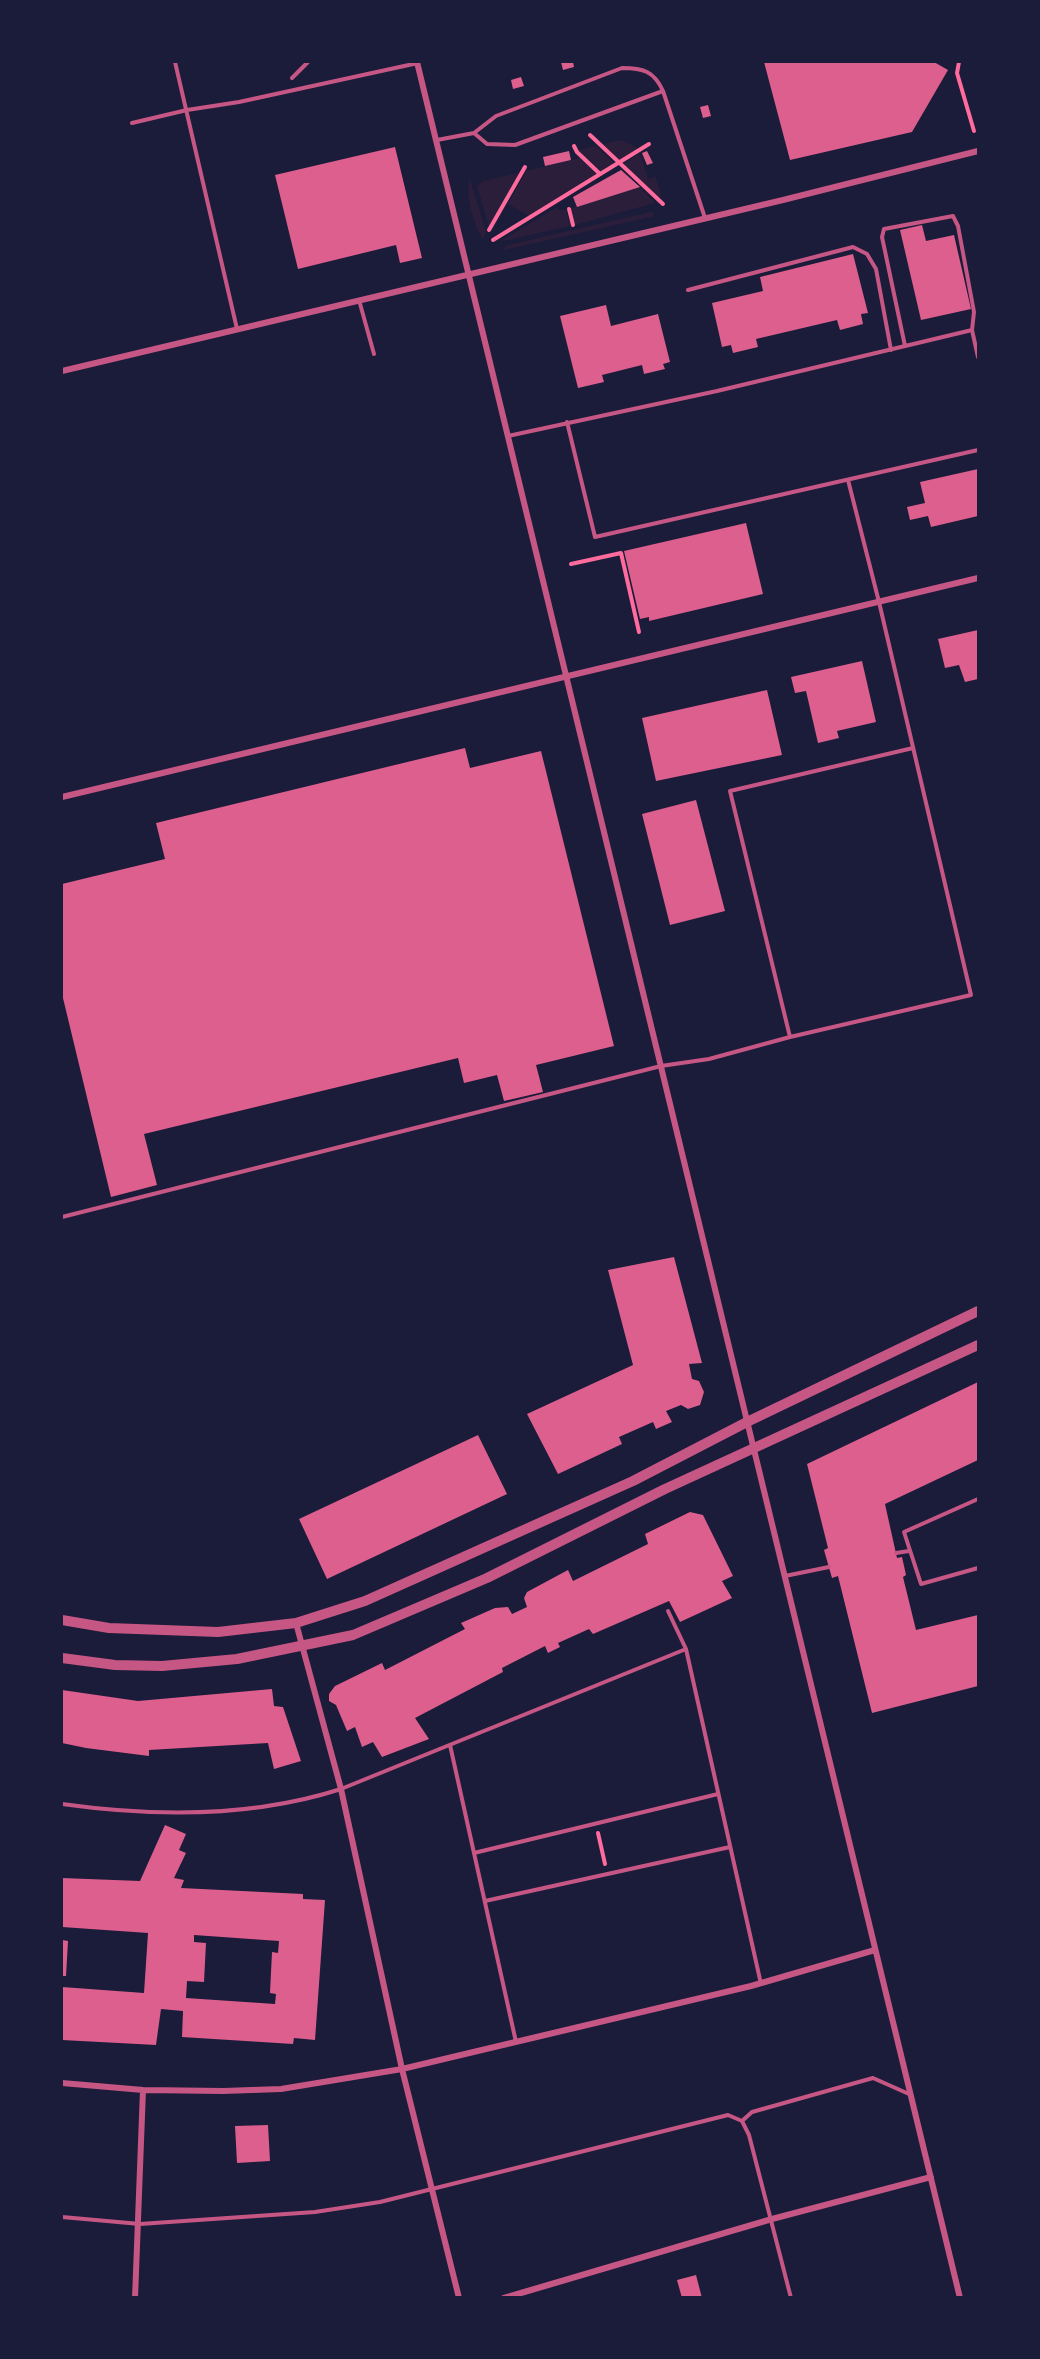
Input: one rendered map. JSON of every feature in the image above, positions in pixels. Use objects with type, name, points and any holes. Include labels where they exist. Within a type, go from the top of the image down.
[{"type":"street","points":[[418,62],[960,2298]]},
{"type":"street","points":[[62,371],[705,219],[978,151]]},
{"type":"street","points":[[62,797],[978,578]]},
{"type":"street","points":[[62,1620],[109,1628],[218,1632],[296,1623],[365,1601],[633,1481],[747,1422],[978,1311]]},
{"type":"street","points":[[62,1659],[115,1665],[162,1666],[237,1659],[353,1635],[487,1578],[753,1447],[978,1345]]},
{"type":"street","points":[[296,1623],[341,1789],[402,2069],[459,2298]]},
{"type":"street","points":[[62,2083],[143,2090],[280,2089],[402,2069],[761,1983],[875,1950]]},
{"type":"street","points":[[135,2298],[140,2224],[143,2090]]},
{"type":"street","points":[[504,2298],[772,2219],[931,2177]]},
{"type":"lane","points":[[175,62],[237,329]]},
{"type":"lane","points":[[292,78],[308,62]]},
{"type":"lane","points":[[132,123],[418,62]]},
{"type":"lane","points":[[437,140],[474,133],[496,116],[622,68],[638,68],[658,79],[705,219]]},
{"type":"lane","points":[[474,133],[487,144],[515,145],[663,91]]},
{"type":"lane","points":[[905,346],[882,237],[884,229],[953,216],[958,226],[974,312],[972,330],[978,357]]},
{"type":"lane","points":[[688,290],[853,247],[867,254],[876,269],[891,350]]},
{"type":"lane","points":[[359,300],[374,354]]},
{"type":"lane","points":[[508,436],[717,391],[972,330]]},
{"type":"lane","points":[[567,422],[594,537],[978,450]]},
{"type":"lane","points":[[62,1217],[661,1066],[709,1059],[790,1037],[971,995],[879,602],[848,480]]},
{"type":"lane","points":[[790,1037],[730,791],[913,748]]},
{"type":"lane","points":[[978,1499],[904,1532],[921,1584],[978,1568]]},
{"type":"lane","points":[[896,1553],[909,1551]]},
{"type":"lane","points":[[785,1576],[829,1567]]},
{"type":"lane","points":[[668,1611],[686,1649],[761,1983]]},
{"type":"lane","points":[[62,1804],[141,1812],[219,1811],[307,1800],[341,1789],[686,1649]]},
{"type":"lane","points":[[450,1745],[516,2042]]},
{"type":"lane","points":[[474,1854],[718,1794]]},
{"type":"lane","points":[[484,1901],[730,1847]]},
{"type":"lane","points":[[742,2121],[752,2112],[873,2078],[910,2094]]},
{"type":"lane","points":[[62,2217],[140,2224],[315,2212],[380,2202],[728,2115],[742,2121],[749,2135],[791,2298]]},
{"type":"path","points":[[959,62],[957,74],[974,131]]},
{"type":"path","points":[[590,135],[663,204]]},
{"type":"path","points":[[493,240],[649,144]]},
{"type":"path","points":[[574,146],[577,152],[600,174]]},
{"type":"path","points":[[489,230],[525,167]]},
{"type":"path","points":[[569,209],[573,225]]},
{"type":"path","points":[[571,564],[621,553],[639,632]]},
{"type":"path","points":[[595,1824],[608,1874]]},
{"type":"shaded area","points":[[622,140],[638,150],[619,161],[603,144]]},
{"type":"shaded area","points":[[596,146],[615,164],[601,172],[578,150]]},
{"type":"shaded area","points":[[640,153],[648,179],[655,176],[661,194],[659,199],[623,164]]},
{"type":"shaded area","points":[[580,158],[598,175],[531,217],[508,204],[526,171]]},
{"type":"shaded area","points":[[519,173],[489,227],[477,186],[483,181]]},
{"type":"shaded area","points":[[470,179],[486,232],[483,239],[471,209],[468,192]]},
{"type":"shaded area","points":[[640,187],[655,203],[575,225],[571,208]]},
{"type":"shaded area","points":[[557,207],[557,210],[566,210],[570,226],[499,242]]},
{"type":"shaded area","points":[[650,212],[655,214],[651,217],[504,250],[508,245]]},
{"type":"building","points":[[561,62],[573,62],[574,67],[563,70]]},
{"type":"building","points":[[764,62],[934,62],[948,70],[912,132],[790,160]]},
{"type":"building","points":[[521,77],[524,86],[513,89],[511,80]]},
{"type":"building","points":[[708,105],[711,116],[703,118],[700,107]]},
{"type":"building","points":[[395,147],[422,258],[400,263],[396,245],[298,269],[275,175]]},
{"type":"building","points":[[569,151],[571,160],[545,166],[543,157]]},
{"type":"building","points":[[647,151],[653,163],[647,165],[642,153]]},
{"type":"building","points":[[621,170],[640,187],[577,207],[573,197]]},
{"type":"building","points":[[922,225],[926,241],[954,235],[971,309],[921,320],[900,230]]},
{"type":"building","points":[[853,254],[868,313],[861,314],[863,324],[840,330],[837,320],[756,339],[758,347],[733,353],[731,345],[722,347],[712,303],[763,291],[760,277]]},
{"type":"building","points":[[606,305],[611,326],[658,314],[670,362],[663,364],[665,369],[644,374],[642,365],[602,375],[604,382],[578,388],[560,316]]},
{"type":"building","points":[[978,469],[978,516],[931,527],[928,516],[910,520],[907,507],[925,503],[920,482]]},
{"type":"building","points":[[746,523],[763,594],[649,621],[649,617],[640,619],[624,551]]},
{"type":"building","points":[[978,630],[978,679],[965,682],[959,665],[945,668],[938,639]]},
{"type":"building","points":[[862,661],[876,722],[837,731],[839,738],[818,743],[806,691],[795,693],[791,677]]},
{"type":"building","points":[[767,690],[782,755],[656,781],[642,718]]},
{"type":"building","points":[[465,748],[470,768],[541,751],[614,1046],[536,1065],[543,1092],[504,1101],[497,1075],[464,1083],[458,1058],[144,1134],[157,1185],[111,1197],[62,994],[62,884],[165,859],[156,823]]},
{"type":"building","points":[[696,800],[725,911],[670,925],[642,814]]},
{"type":"building","points":[[674,1257],[702,1363],[689,1364],[692,1379],[699,1381],[704,1392],[700,1405],[688,1409],[681,1405],[666,1411],[672,1422],[656,1429],[653,1422],[619,1437],[622,1444],[558,1474],[527,1414],[633,1365],[608,1270]]},
{"type":"building","points":[[978,1382],[978,1460],[885,1504],[897,1558],[902,1557],[906,1575],[903,1577],[916,1630],[978,1615],[978,1686],[872,1713],[838,1576],[832,1578],[824,1550],[828,1548],[807,1464]]},
{"type":"building","points":[[478,1435],[507,1494],[327,1579],[299,1519]]},
{"type":"building","points":[[690,1512],[703,1515],[733,1576],[722,1581],[732,1598],[680,1622],[669,1601],[593,1634],[589,1629],[558,1643],[560,1647],[548,1653],[545,1646],[502,1668],[503,1672],[415,1718],[429,1739],[382,1757],[373,1742],[362,1747],[355,1727],[347,1731],[336,1705],[329,1701],[329,1694],[335,1686],[382,1663],[385,1670],[465,1629],[461,1623],[495,1608],[508,1607],[512,1614],[527,1607],[524,1598],[527,1592],[568,1570],[573,1581],[648,1544],[645,1534]]},
{"type":"building","points":[[272,1689],[274,1706],[283,1707],[301,1761],[274,1769],[268,1743],[149,1750],[149,1756],[62,1743],[62,1690],[138,1701]]},
{"type":"building","points":[[165,1825],[186,1834],[179,1850],[186,1853],[174,1878],[184,1880],[181,1888],[303,1894],[303,1899],[325,1900],[315,2040],[294,2038],[293,2044],[182,2037],[183,2011],[161,2009],[156,2045],[62,2040],[62,1987],[144,1993],[148,1933],[62,1927],[62,1878],[140,1881]],"holes":[[[194,1935],[279,1941],[278,1953],[272,1952],[270,1993],[276,1994],[275,2004],[186,1998],[187,1981],[204,1982],[206,1943],[194,1942]]]},
{"type":"building","points":[[62,1940],[68,1941],[66,1976],[62,1976]]},
{"type":"building","points":[[268,2125],[270,2161],[237,2163],[235,2126]]},
{"type":"building","points":[[696,2275],[702,2298],[682,2298],[677,2280]]}]
